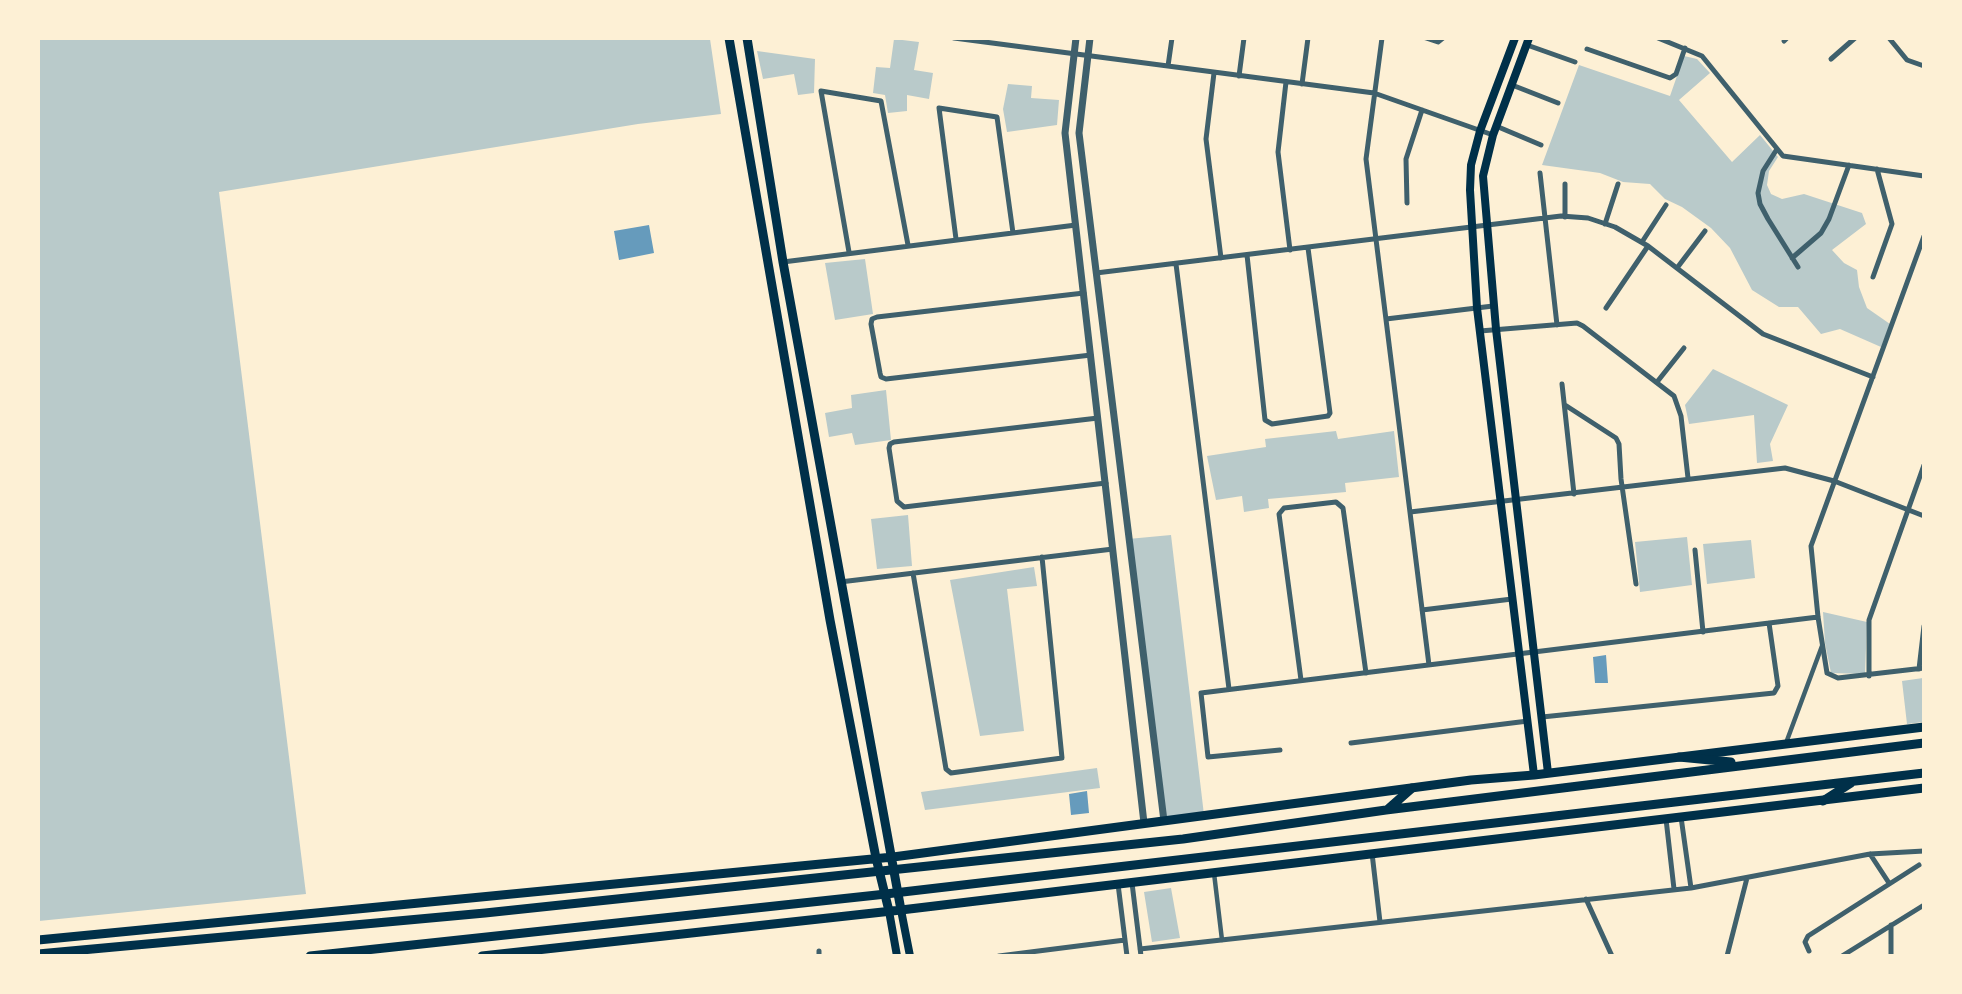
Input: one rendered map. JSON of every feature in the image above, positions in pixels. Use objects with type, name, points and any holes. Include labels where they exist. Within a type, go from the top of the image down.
[{"type":"main road","points":[[729,38],[827,607],[897,956]]},
{"type":"main road","points":[[747,38],[783,261],[909,956]]},
{"type":"main road","points":[[1515,38],[1480,131],[1470,177],[1477,308],[1534,775]]},
{"type":"main road","points":[[1528,42],[1496,126],[1483,176],[1493,306],[1548,773]]},
{"type":"main road","points":[[38,940],[892,857],[1412,788],[1923,727]]},
{"type":"main road","points":[[38,954],[880,873],[1183,839],[1746,763],[1923,743]]},
{"type":"main road","points":[[1679,757],[1746,763]]},
{"type":"main road","points":[[310,956],[898,893],[1923,773]]},
{"type":"main road","points":[[1823,801],[1856,780]]},
{"type":"main road","points":[[1386,810],[1412,788]]},
{"type":"main road","points":[[482,956],[901,910],[1923,788]]},
{"type":"main road","points":[[38,935],[54,939]]},
{"type":"street","points":[[954,38],[1374,93],[1493,135]]},
{"type":"street","points":[[1076,38],[1065,127],[1144,823]]},
{"type":"street","points":[[1090,38],[1079,133],[1164,821]]},
{"type":"street","points":[[1168,66],[1171,38]]},
{"type":"street","points":[[1239,76],[1244,38]]},
{"type":"street","points":[[1302,84],[1308,38]]},
{"type":"street","points":[[1381,38],[1366,159],[1429,665]]},
{"type":"street","points":[[1426,38],[1437,42],[1443,38]]},
{"type":"street","points":[[1658,38],[1702,56],[1783,156],[1923,177]]},
{"type":"street","points":[[1831,59],[1855,38]]},
{"type":"street","points":[[1889,38],[1907,60],[1923,66]]},
{"type":"street","points":[[1528,42],[1575,62]]},
{"type":"street","points":[[1587,49],[1670,78],[1676,74],[1685,48]]},
{"type":"street","points":[[1214,73],[1206,139],[1220,258]]},
{"type":"street","points":[[1286,82],[1278,152],[1290,250]]},
{"type":"street","points":[[1512,85],[1558,103]]},
{"type":"street","points":[[849,252],[821,91],[880,101],[908,245]]},
{"type":"street","points":[[957,239],[939,108],[998,117],[1013,233]]},
{"type":"street","points":[[1407,203],[1406,159],[1422,110]]},
{"type":"street","points":[[1496,126],[1541,145]]},
{"type":"street","points":[[1777,149],[1763,172],[1758,193],[1768,219],[1798,267]]},
{"type":"street","points":[[1792,258],[1821,233],[1849,165]]},
{"type":"street","points":[[1873,277],[1892,223],[1877,169]]},
{"type":"street","points":[[1540,173],[1557,325]]},
{"type":"street","points":[[1565,184],[1565,217]]},
{"type":"street","points":[[1605,224],[1618,184]]},
{"type":"street","points":[[1642,242],[1666,205]]},
{"type":"street","points":[[1096,273],[1544,219],[1588,218],[1642,242],[1763,334],[1873,377]]},
{"type":"street","points":[[783,261],[1076,225]]},
{"type":"street","points":[[1677,268],[1705,231]]},
{"type":"street","points":[[1923,236],[1811,543],[1827,673],[1838,678],[1921,669],[1923,625]]},
{"type":"street","points":[[1606,308],[1648,246]]},
{"type":"street","points":[[1247,255],[1265,420],[1268,424],[1328,416],[1331,413],[1308,248]]},
{"type":"street","points":[[1176,264],[1229,689]]},
{"type":"street","points":[[1084,293],[877,317],[872,319],[871,324],[881,377],[886,379],[1091,355]]},
{"type":"street","points":[[1386,319],[1493,306]]},
{"type":"street","points":[[1480,331],[1577,323],[1583,326],[1674,396],[1678,404],[1688,478]]},
{"type":"street","points":[[1657,382],[1684,348]]},
{"type":"street","points":[[1562,384],[1574,494]]},
{"type":"street","points":[[1095,389],[1110,387]]},
{"type":"street","points":[[1565,405],[1616,438],[1619,444],[1622,487],[1636,584]]},
{"type":"street","points":[[1098,418],[894,442],[889,449],[897,501],[904,507],[1105,483]]},
{"type":"street","points":[[1869,676],[1869,620],[1923,465]]},
{"type":"street","points":[[1410,512],[1516,502],[1688,478],[1785,468],[1835,481],[1923,516]]},
{"type":"street","points":[[1301,680],[1279,514],[1281,510],[1336,502],[1340,504],[1366,673]]},
{"type":"street","points":[[840,582],[1113,549]]},
{"type":"street","points":[[1695,550],[1703,632]]},
{"type":"street","points":[[912,573],[946,769],[951,774],[1062,758],[1042,557]]},
{"type":"street","points":[[1422,610],[1513,599]]},
{"type":"street","points":[[1280,750],[1208,757],[1201,693],[1818,617]]},
{"type":"street","points":[[1542,717],[1774,692],[1778,686],[1769,623]]},
{"type":"street","points":[[1124,647],[1141,645]]},
{"type":"street","points":[[1786,744],[1822,645]]},
{"type":"street","points":[[1351,743],[1528,721]]},
{"type":"street","points":[[1681,817],[1691,888]]},
{"type":"street","points":[[1666,819],[1674,890]]},
{"type":"street","points":[[1132,883],[1141,952],[1586,898],[1691,888],[1870,854],[1923,850]]},
{"type":"street","points":[[1372,853],[1380,922]]},
{"type":"street","points":[[1870,854],[1889,883]]},
{"type":"street","points":[[1810,951],[1805,942],[1808,936],[1919,865]]},
{"type":"street","points":[[1214,872],[1222,941]]},
{"type":"street","points":[[1727,956],[1746,878]]},
{"type":"street","points":[[1118,884],[1127,956]]},
{"type":"street","points":[[1586,898],[1612,956]]},
{"type":"street","points":[[1842,956],[1923,905]]},
{"type":"street","points":[[1891,925],[1891,956]]},
{"type":"street","points":[[999,956],[1125,940]]},
{"type":"shaded area","points":[[38,39],[710,39],[721,114],[638,124],[219,192],[306,894],[39,921]]},
{"type":"shaded area","points":[[894,39],[919,42],[914,70],[933,73],[929,99],[907,95],[907,111],[888,113],[885,95],[873,93],[876,67],[890,68]]},
{"type":"shaded area","points":[[757,51],[815,59],[814,93],[798,95],[794,74],[763,79]]},
{"type":"shaded area","points":[[1684,56],[1697,59],[1710,73],[1679,100],[1732,162],[1760,135],[1778,157],[1769,171],[1767,185],[1771,194],[1782,199],[1804,194],[1862,213],[1866,224],[1832,250],[1844,263],[1857,270],[1859,287],[1867,308],[1890,324],[1881,347],[1840,329],[1821,334],[1798,307],[1779,307],[1752,290],[1730,248],[1711,228],[1682,207],[1665,199],[1650,184],[1623,182],[1600,173],[1542,165],[1579,65],[1670,96]]},
{"type":"shaded area","points":[[1008,84],[1032,86],[1031,98],[1059,100],[1057,125],[1007,132],[1003,109]]},
{"type":"shaded area","points":[[865,259],[873,314],[835,320],[825,263]]},
{"type":"shaded area","points":[[1713,369],[1788,405],[1770,444],[1773,461],[1757,463],[1754,415],[1689,424],[1685,405]]},
{"type":"shaded area","points":[[886,390],[891,440],[855,445],[852,433],[829,437],[825,413],[852,408],[851,395]]},
{"type":"shaded area","points":[[1336,431],[1338,439],[1394,431],[1399,477],[1345,483],[1346,492],[1268,499],[1269,508],[1244,512],[1242,496],[1216,500],[1207,456],[1266,447],[1265,439]]},
{"type":"shaded area","points":[[908,515],[912,566],[877,569],[871,519]]},
{"type":"shaded area","points":[[1171,535],[1204,815],[1164,821],[1128,539]]},
{"type":"shaded area","points":[[1687,537],[1692,585],[1640,592],[1635,542]]},
{"type":"shaded area","points":[[1751,540],[1755,578],[1707,584],[1703,544]]},
{"type":"shaded area","points":[[1034,567],[1037,586],[1007,589],[1024,731],[980,736],[950,580]]},
{"type":"shaded area","points":[[1823,612],[1867,622],[1865,674],[1831,673]]},
{"type":"shaded area","points":[[1923,678],[1923,722],[1907,724],[1902,681]]},
{"type":"shaded area","points":[[1097,768],[1100,788],[925,810],[921,792]]},
{"type":"shaded area","points":[[1171,888],[1180,938],[1152,942],[1144,892]]},
{"type":"water","points":[[649,225],[654,253],[619,260],[614,231]]},
{"type":"water","points":[[1606,655],[1608,683],[1595,683],[1593,657]]},
{"type":"water","points":[[1087,791],[1089,813],[1071,815],[1069,794]]}]
